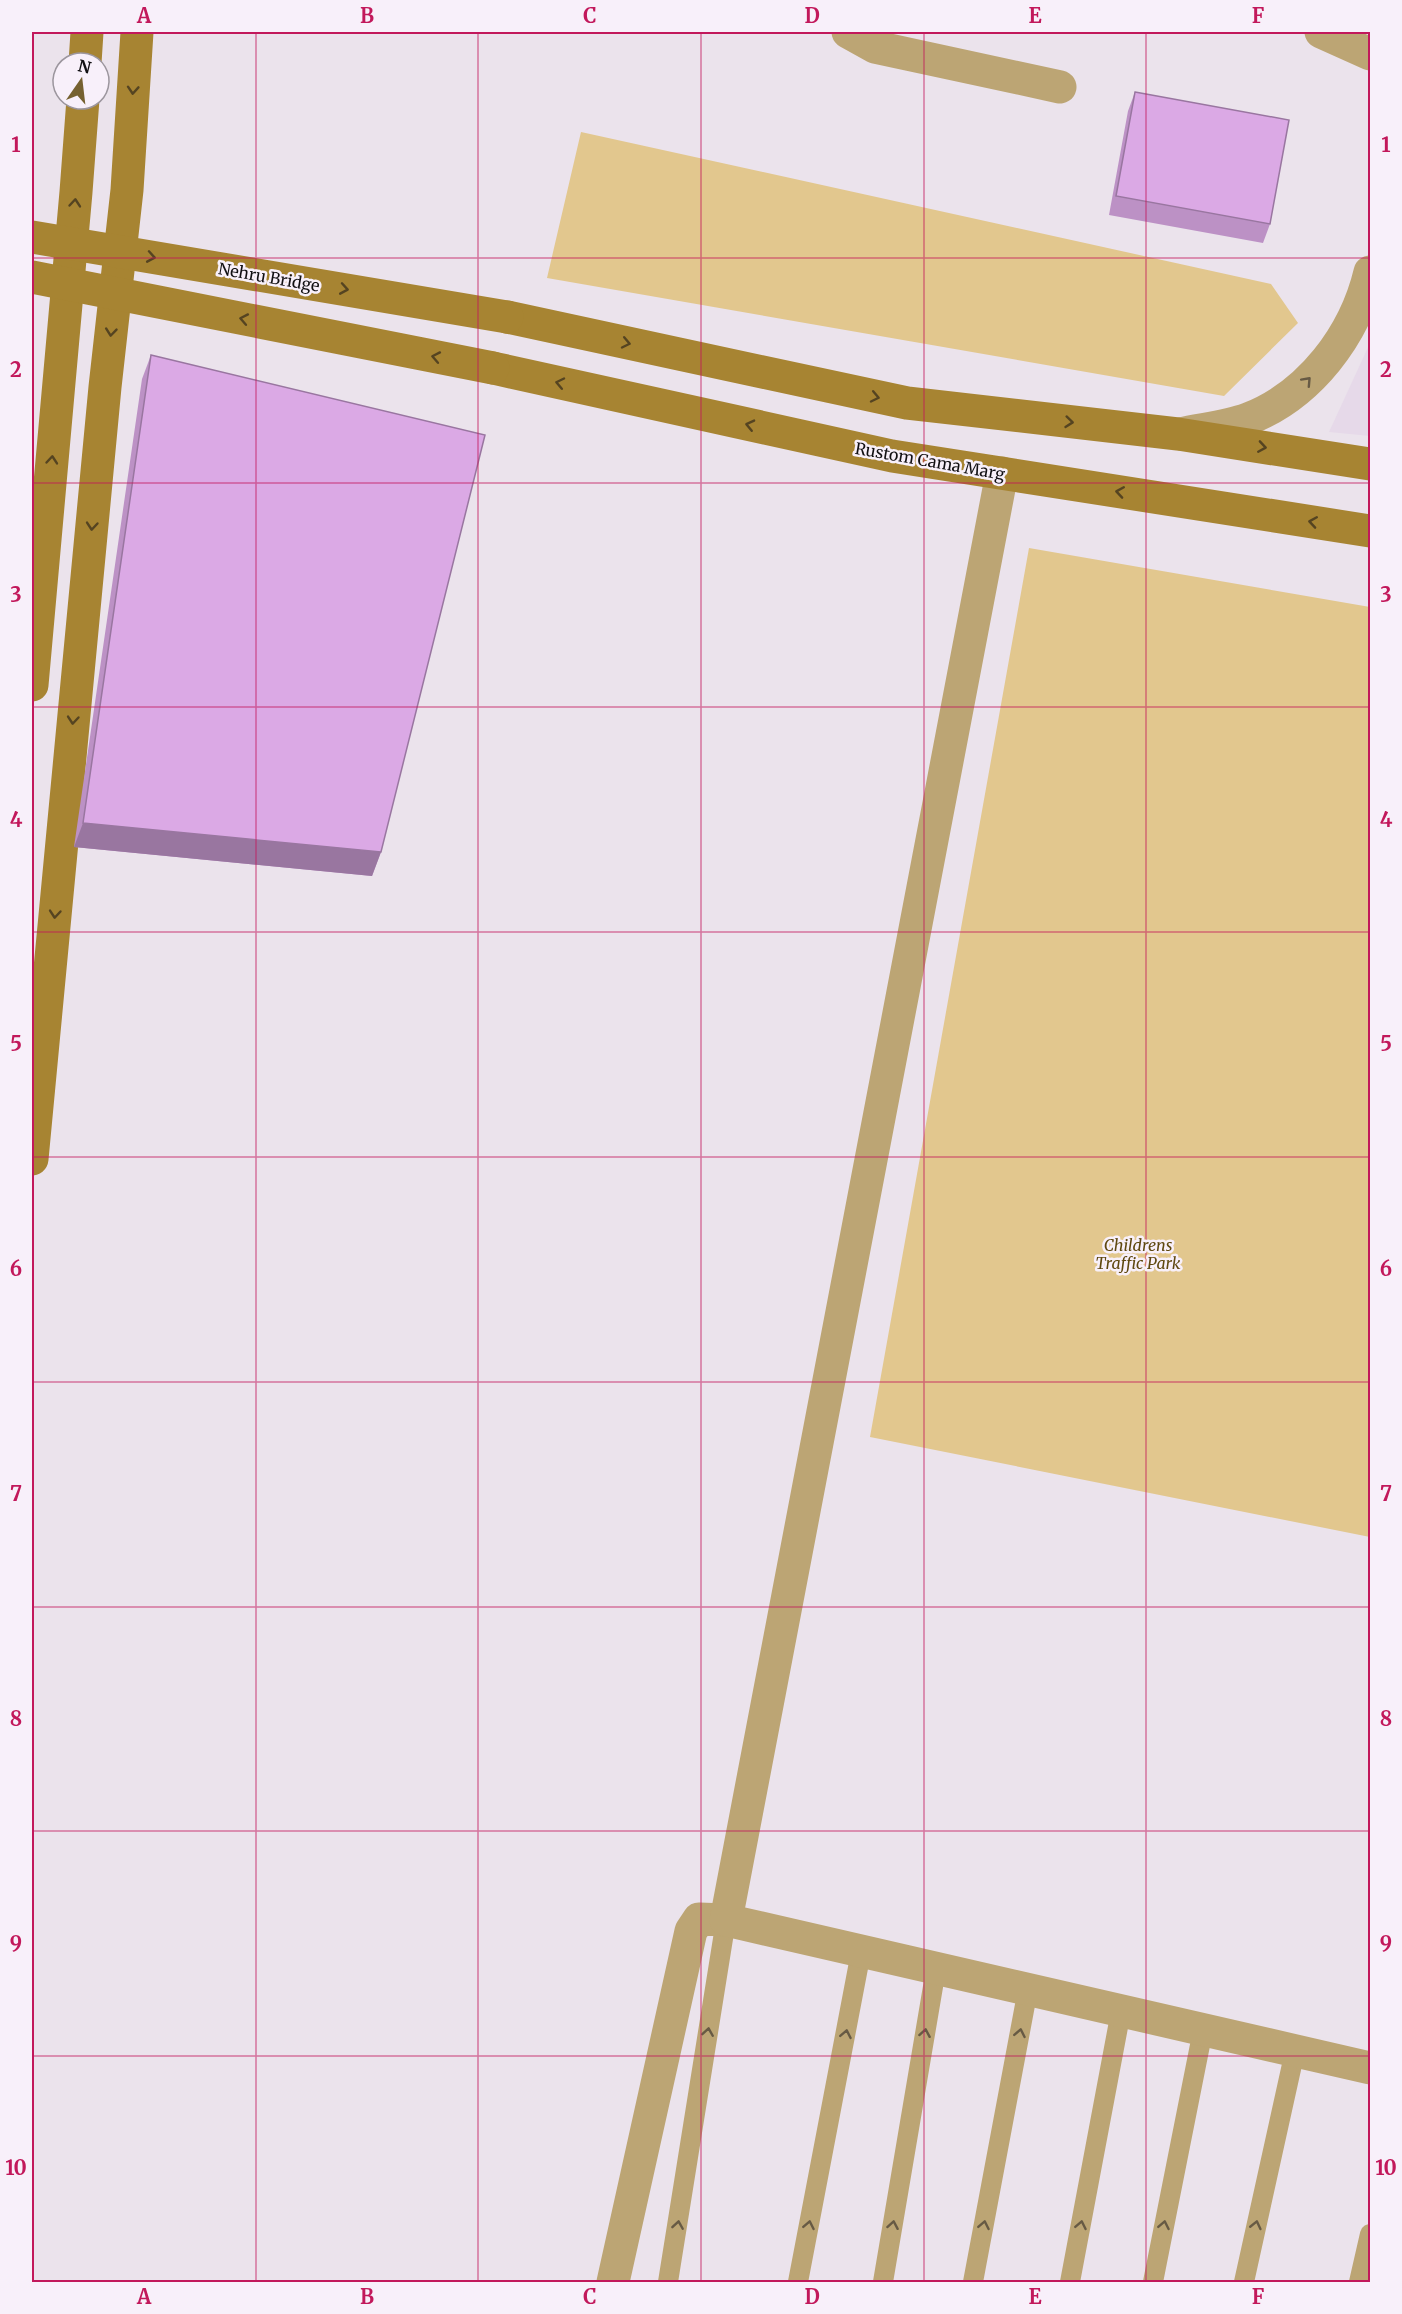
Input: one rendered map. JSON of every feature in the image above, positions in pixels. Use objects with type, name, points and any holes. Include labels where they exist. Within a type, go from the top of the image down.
[{"type":"main road","points":[[86,51],[87,32]]},
{"type":"main road","points":[[32,1159],[104,399],[127,190],[137,32]]},
{"type":"main road","points":[[32,685],[82,111]]},
{"type":"main road","name":"Nehru Bridge","points":[[32,237],[507,317],[907,404],[1178,434]]},
{"type":"main road","name":"Rustom Cama Marg","points":[[32,277],[493,368],[892,456],[1371,531]]},
{"type":"main road","points":[[1178,434],[1371,464]]},
{"type":"street","points":[[848,32],[875,47],[1060,87]]},
{"type":"street","points":[[1321,32],[1371,54]]},
{"type":"street","points":[[1178,434],[1247,419],[1295,394],[1335,351],[1364,297],[1371,272]]},
{"type":"street","points":[[726,1920],[1002,473]]},
{"type":"street","points":[[613,2283],[692,1931],[699,1919],[726,1920],[1371,2068]]},
{"type":"lane","points":[[668,2283],[726,1920]]},
{"type":"lane","points":[[798,2283],[861,1952]]},
{"type":"lane","points":[[883,2283],[936,1969]]},
{"type":"lane","points":[[973,2283],[1028,1989]]},
{"type":"lane","points":[[1070,2283],[1121,2011]]},
{"type":"lane","points":[[1153,2283],[1203,2030]]},
{"type":"lane","points":[[1244,2283],[1295,2051]]},
{"type":"lane","points":[[1359,2283],[1371,2234]]},
{"type":"shaded area","points":[[1370,343],[1370,436],[1329,432]]},
{"type":"green space","points":[[581,132],[1271,284],[1298,323],[1224,396],[547,278]]},
{"type":"green space","name":"Childrens Traffic Park","points":[[1029,548],[1370,607],[1370,1537],[870,1437]]},
{"type":"building","points":[[1135,92],[1289,120],[1270,224],[1116,196]]},
{"type":"building","points":[[151,355],[485,435],[381,852],[83,823]]}]
